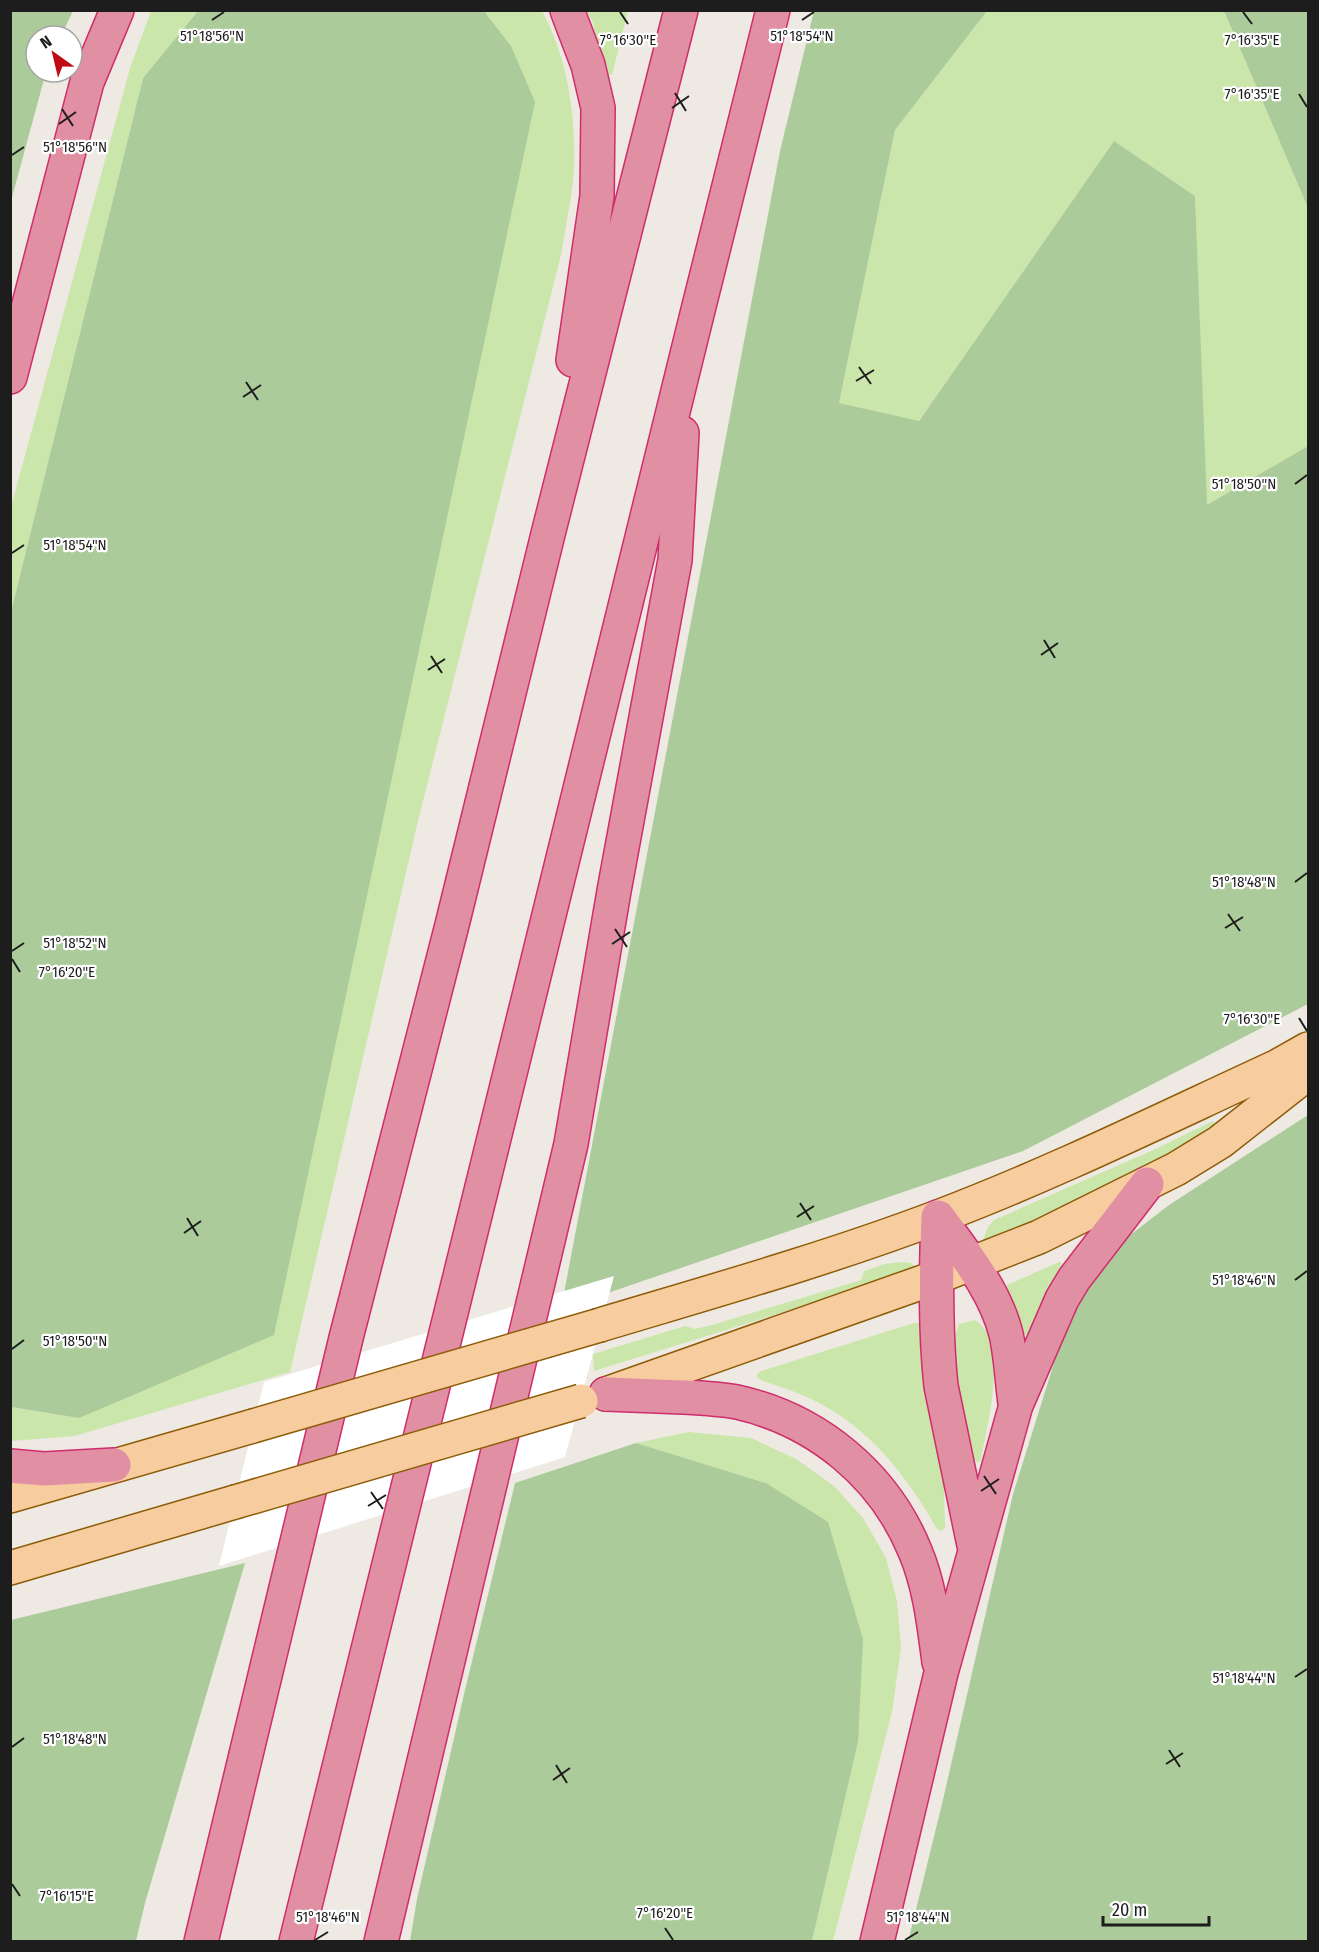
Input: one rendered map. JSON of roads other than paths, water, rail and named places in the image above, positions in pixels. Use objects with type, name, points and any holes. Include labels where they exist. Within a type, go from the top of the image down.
[{"type":"highway","points":[[10,377],[87,82],[117,10]]},
{"type":"highway","points":[[548,534],[597,196],[598,108],[588,65],[567,10]]},
{"type":"highway","points":[[201,1941],[344,1350],[681,10]]},
{"type":"highway","points":[[296,1941],[386,1586],[773,10]]},
{"type":"highway","points":[[381,1941],[571,1144],[614,891],[675,560],[687,354]]},
{"type":"highway","points":[[877,1941],[941,1673],[1016,1405],[1062,1299],[1074,1279],[1147,1184]]},
{"type":"highway","points":[[938,1217],[972,1264],[993,1300],[1006,1334],[1016,1405]]},
{"type":"highway","points":[[938,1217],[936,1263],[938,1359],[941,1386],[975,1551]]},
{"type":"highway","points":[[593,1397],[712,1399],[736,1402],[763,1410],[809,1429],[845,1454],[890,1502],[916,1553],[930,1603],[941,1673]]},
{"type":"highway","points":[[10,1466],[44,1469],[114,1465]]},
{"type":"main road","points":[[10,1496],[600,1325],[827,1256],[938,1217],[1053,1170],[1278,1066],[1308,1049]]},
{"type":"main road","points":[[10,1568],[593,1397],[937,1278],[1039,1237],[1176,1170],[1220,1142],[1308,1073]]}]
